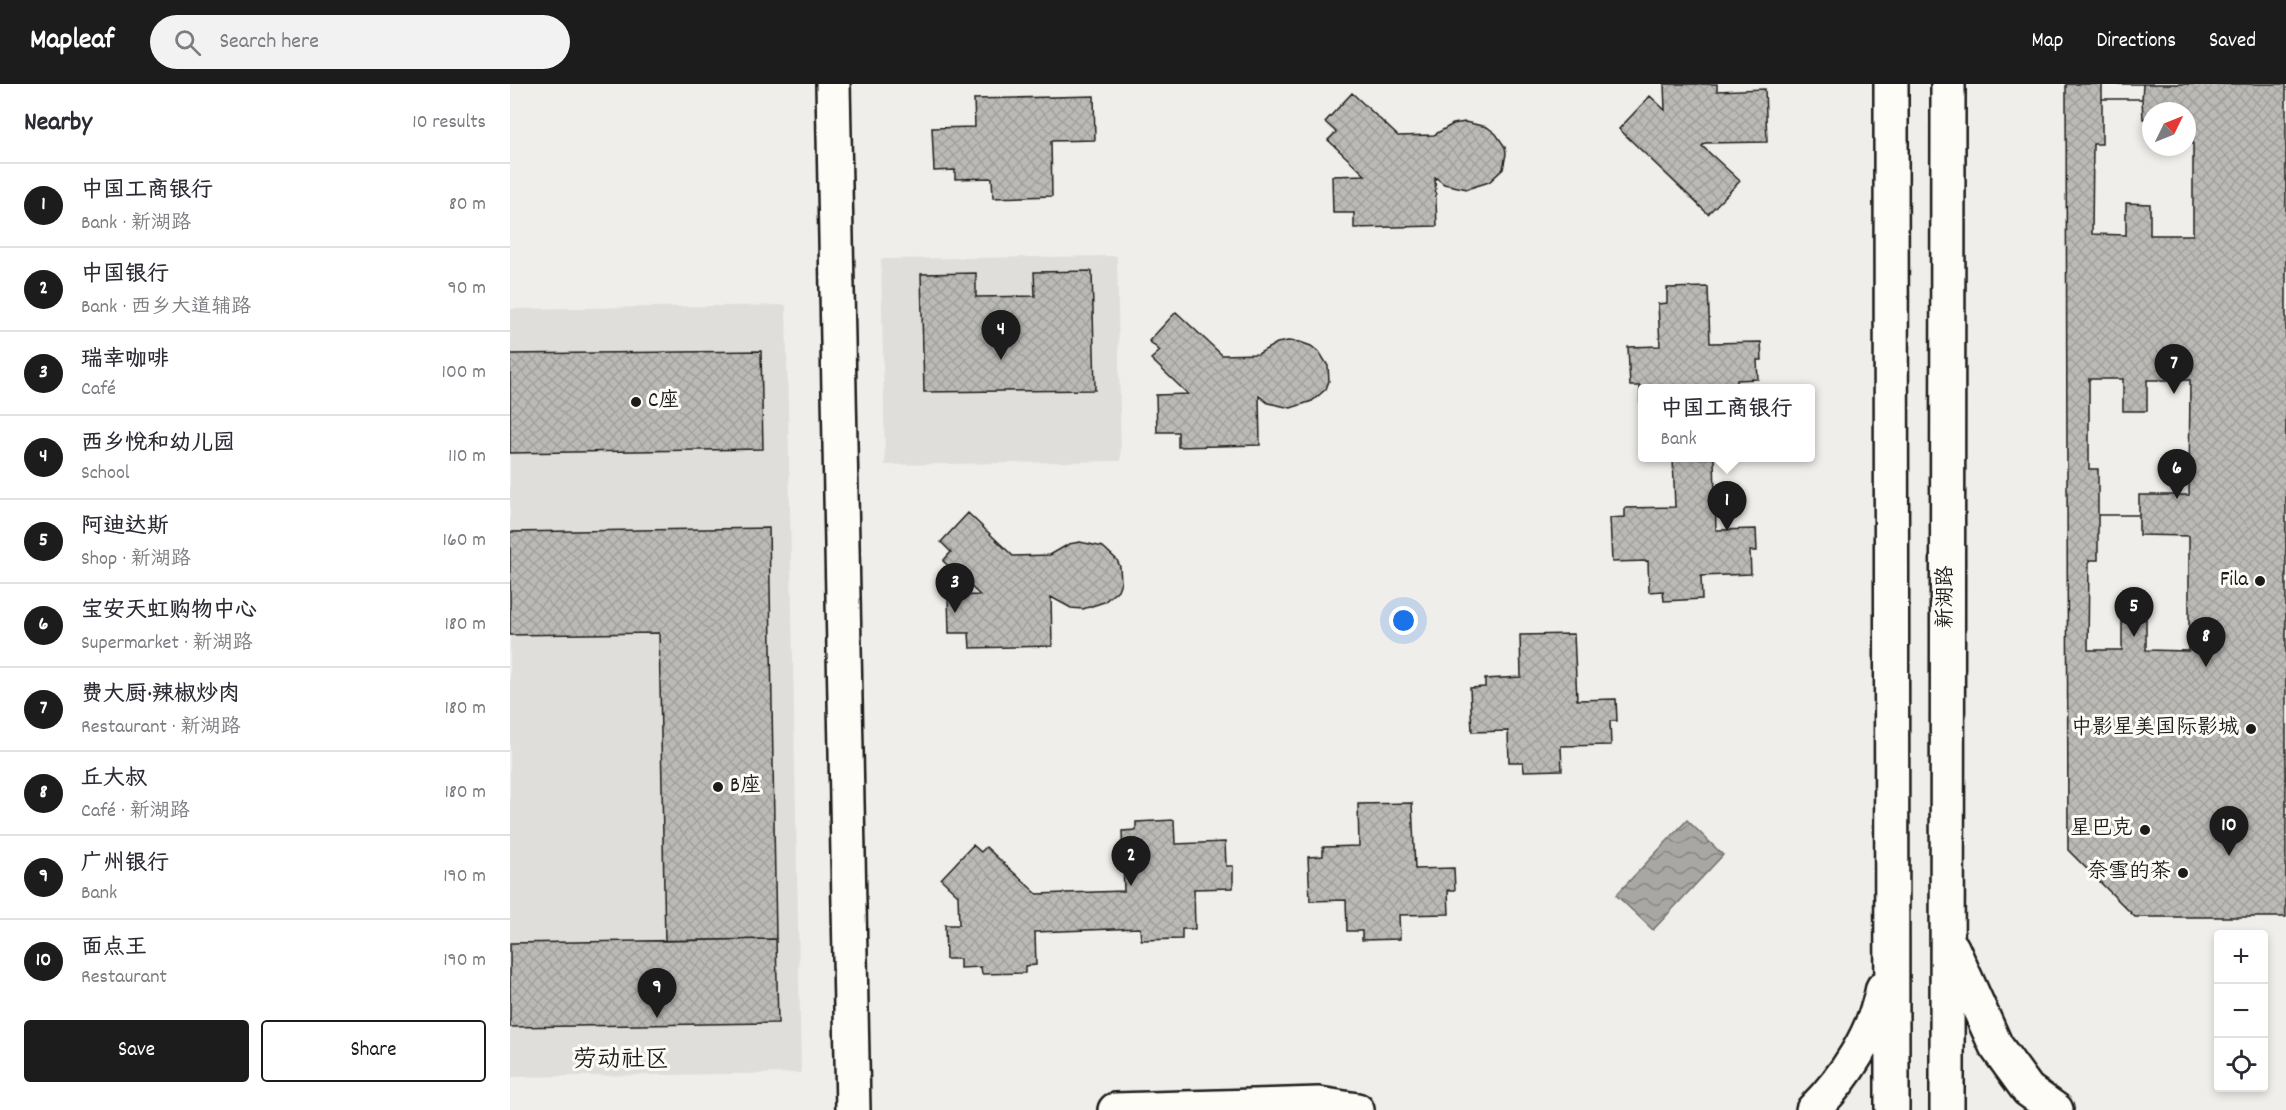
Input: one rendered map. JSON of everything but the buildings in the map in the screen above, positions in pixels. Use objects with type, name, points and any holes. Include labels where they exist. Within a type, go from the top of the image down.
[{"type":"main road","points":[[833,84],[853,1110]]},
{"type":"main road","points":[[1891,84],[1892,1110]]},
{"type":"main road","name":"新湖路","points":[[1947,1110],[1948,84]]},
{"type":"main road","points":[[1947,936],[1996,1046],[2028,1090],[2056,1110]]},
{"type":"main road","points":[[1813,1110],[1836,1087],[1867,1036],[1882,995],[1892,943]]},
{"type":"main road","points":[[1115,1110],[1319,1104],[1357,1110]]},
{"type":"shaded area","points":[[1117,256],[1121,461],[885,465],[881,259]]},
{"type":"shaded area","points":[[786,305],[801,1073],[510,1077],[510,309]]},
{"type":"water","points":[[1687,820],[1723,855],[1653,930],[1616,895]]},
{"type":"place","name":"西乡悦和幼儿园","points":[[1001,360]]},
{"type":"place","name":"费大厨·辣椒炒肉","points":[[2174,394]]},
{"type":"place","name":"C座","points":[[636,402]]},
{"type":"place","name":"宝安天虹购物中心","points":[[2177,499]]},
{"type":"place","name":"中国工商银行","points":[[1727,531]]},
{"type":"place","name":"Fila","points":[[2260,581]]},
{"type":"place","name":"瑞幸咖啡","points":[[955,613]]},
{"type":"place","name":"阿迪达斯","points":[[2134,637]]},
{"type":"place","name":"丘大叔","points":[[2206,667]]},
{"type":"place","name":"中影星美国际影城","points":[[2251,729]]},
{"type":"place","name":"B座","points":[[718,787]]},
{"type":"place","name":"星巴克","points":[[2145,830]]},
{"type":"place","name":"面点王","points":[[2229,856]]},
{"type":"place","name":"奈雪的茶","points":[[2183,873]]},
{"type":"place","name":"中国银行","points":[[1131,886]]},
{"type":"place","name":"广州银行","points":[[657,1018]]},
{"type":"district","name":"劳动社区","points":[[621,1061]]}]
